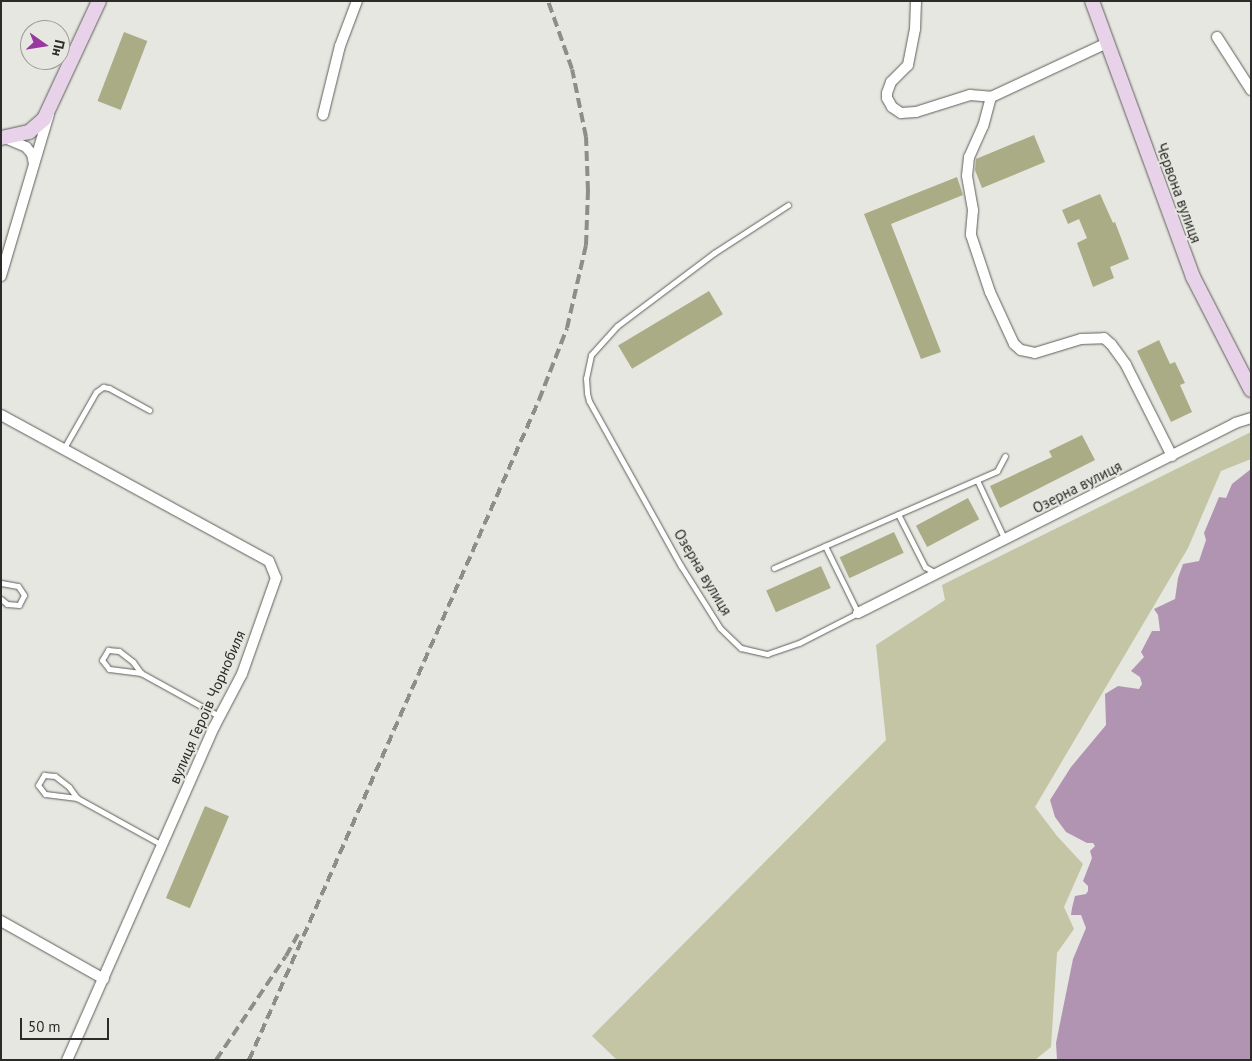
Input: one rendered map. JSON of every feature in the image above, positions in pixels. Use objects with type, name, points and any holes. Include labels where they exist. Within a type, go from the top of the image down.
[{"type":"main road","points":[[1,138],[29,132],[40,125],[50,110],[99,1]]},
{"type":"main road","name":"Червона вулиця","points":[[1092,1],[1193,277],[1251,390]]},
{"type":"street","points":[[323,115],[340,46],[356,1]]},
{"type":"street","points":[[916,1],[915,29],[908,65],[891,82],[887,93],[887,98],[892,107],[901,113],[916,112],[970,95],[991,98],[1107,43]]},
{"type":"street","points":[[1217,37],[1251,90]]},
{"type":"street","points":[[991,98],[982,126],[968,158],[967,176],[972,210],[971,235],[990,292],[1014,344],[1021,350],[1035,353],[1081,339],[1104,338],[1111,344],[1126,365],[1172,456]]},
{"type":"street","points":[[1,276],[50,110]]},
{"type":"street","points":[[1,138],[26,147],[32,154],[34,169]]},
{"type":"street","name":"вулиця Героїв Чорнобиля","points":[[1,415],[269,561],[276,578],[242,674],[220,716],[67,1060]]},
{"type":"street","name":"Озерна вулиця","points":[[858,613],[1235,423],[1251,418]]},
{"type":"street","points":[[1,921],[104,979]]},
{"type":"lane","name":"Озерна вулиця","points":[[788,205],[714,253],[617,326],[591,355],[586,378],[587,393],[589,401],[681,566],[720,628],[741,648],[767,654],[799,642],[858,613]]},
{"type":"lane","points":[[64,448],[96,392],[103,387],[109,388],[149,410]]},
{"type":"lane","points":[[774,568],[997,471],[1004,456]]},
{"type":"lane","points":[[977,480],[1005,540]]},
{"type":"lane","points":[[898,514],[924,567],[938,573]]},
{"type":"lane","points":[[825,546],[858,613]]},
{"type":"lane","points":[[1,583],[18,586],[24,595],[19,605],[7,604],[1,599]]},
{"type":"lane","points":[[141,674],[133,662],[119,651],[108,650],[102,660],[109,669],[141,674],[220,716]]},
{"type":"lane","points":[[78,798],[45,794],[38,785],[44,775],[55,776],[69,787],[78,798],[163,846]]},
{"type":"green space","points":[[1251,432],[1251,459],[1221,471],[1188,548],[1035,807],[1057,836],[1083,864],[1064,907],[1074,929],[1057,953],[1051,1047],[1035,1060],[617,1060],[592,1036],[886,740],[876,645],[945,600],[942,585]]},
{"type":"shaded area","points":[[1251,469],[1251,1060],[1057,1060],[1056,1043],[1073,959],[1086,928],[1081,915],[1071,915],[1072,908],[1075,896],[1086,894],[1088,891],[1088,886],[1083,881],[1092,858],[1090,851],[1095,846],[1093,843],[1087,843],[1066,832],[1055,817],[1050,800],[1071,767],[1106,725],[1105,694],[1118,686],[1139,689],[1142,684],[1140,677],[1131,671],[1144,657],[1141,652],[1152,631],[1160,631],[1158,615],[1154,609],[1175,599],[1178,578],[1183,564],[1199,561],[1206,540],[1204,533],[1219,497],[1226,498],[1232,484]]},
{"type":"building","points":[[124,32],[147,41],[121,110],[97,101]]},
{"type":"building","points":[[1034,135],[1045,162],[982,188],[975,170],[976,159]]},
{"type":"building","points":[[957,177],[963,195],[891,224],[941,352],[921,359],[864,214]]},
{"type":"building","points":[[1100,194],[1113,223],[1115,222],[1129,259],[1110,267],[1114,278],[1093,287],[1077,243],[1087,238],[1079,219],[1068,224],[1062,210]]},
{"type":"building","points":[[709,291],[723,314],[632,369],[618,346]]},
{"type":"building","points":[[1159,340],[1170,364],[1175,362],[1185,383],[1180,385],[1192,412],[1171,422],[1137,351]]},
{"type":"building","points":[[1082,435],[1095,460],[1000,508],[990,486],[1052,457],[1049,451]]},
{"type":"building","points":[[968,498],[979,519],[927,547],[916,526]]},
{"type":"building","points":[[894,532],[904,553],[849,578],[840,557]]},
{"type":"building","points":[[821,566],[831,588],[776,612],[766,590]]},
{"type":"building","points":[[205,806],[229,816],[190,908],[166,898]]},
{"type":"railway","points":[[249,1060],[539,400],[567,328],[586,245],[588,191],[586,137],[572,69],[548,1]]},
{"type":"railway","points":[[216,1060],[286,956],[298,934]]}]
